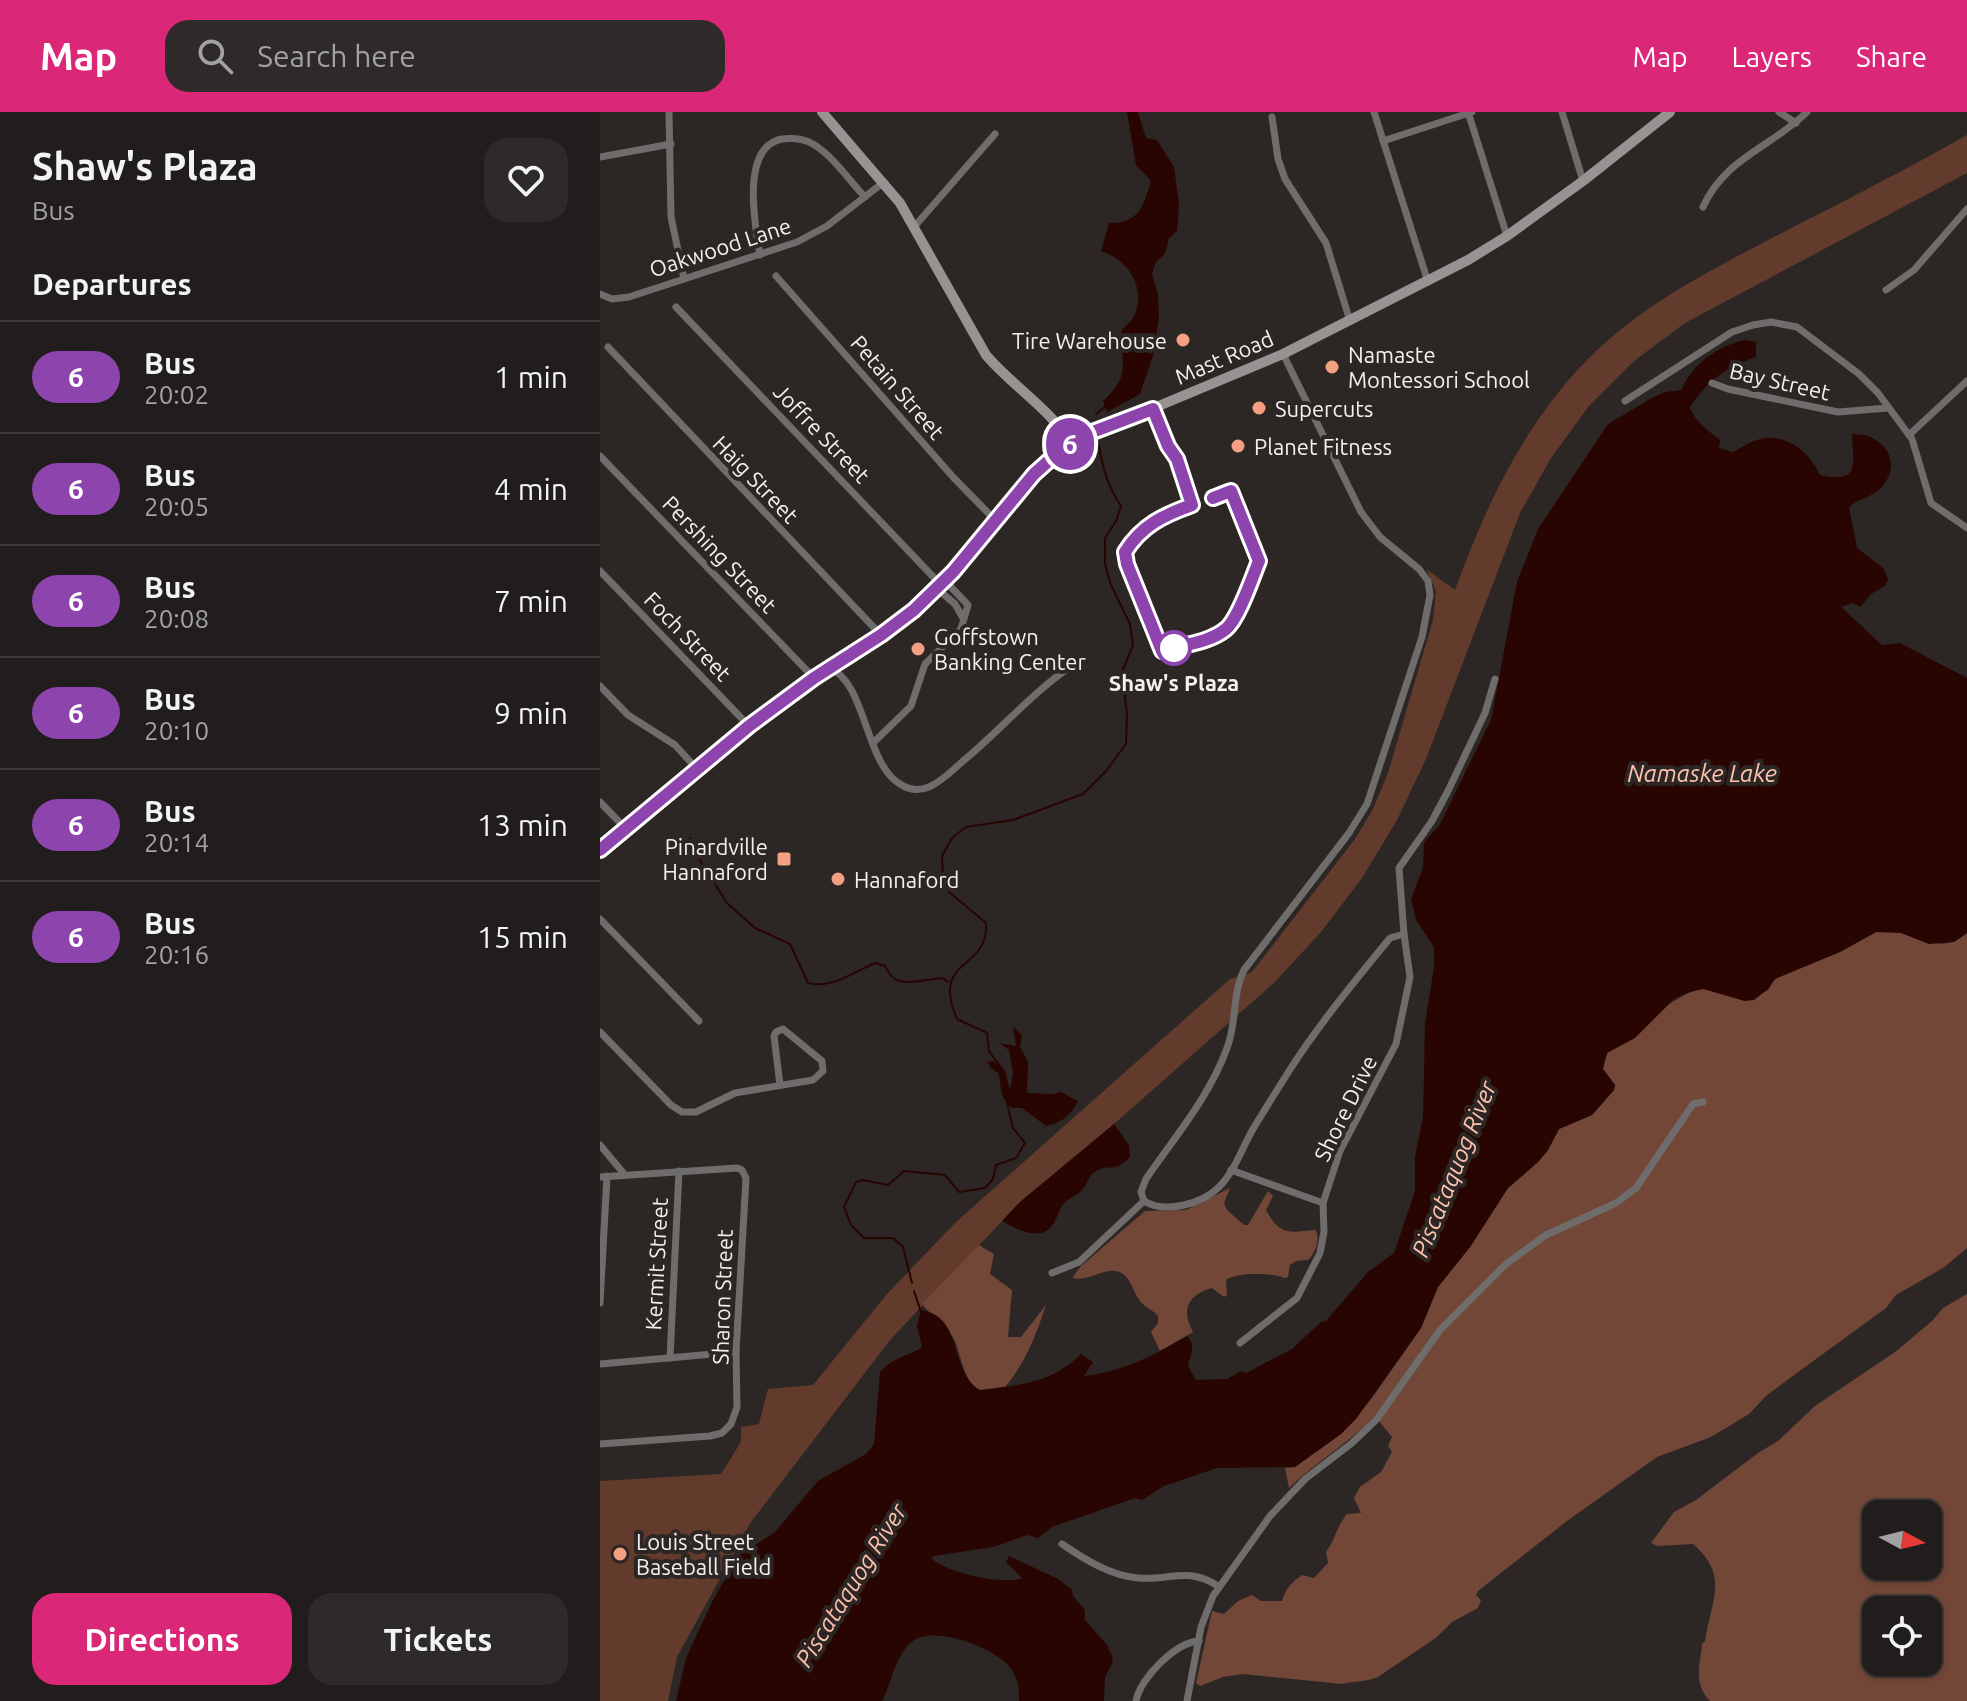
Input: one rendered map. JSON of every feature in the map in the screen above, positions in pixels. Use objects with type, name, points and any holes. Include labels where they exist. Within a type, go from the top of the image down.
[{"type":"main road","points":[[822,112],[884,182],[914,227],[986,355],[1060,428],[1070,443]]},
{"type":"main road","name":"Mast Road","points":[[600,850],[749,726],[914,610],[941,585],[1034,474],[1070,443],[1283,354],[1428,282],[1507,236],[1670,112]]},
{"type":"street","points":[[669,112],[671,217],[684,279]]},
{"type":"street","points":[[1374,112],[1428,282]]},
{"type":"street","points":[[1562,112],[1583,181]]},
{"type":"street","points":[[1779,112],[1796,123]]},
{"type":"street","points":[[1703,207],[1722,175],[1807,112]]},
{"type":"street","points":[[1383,141],[1470,113],[1507,236]]},
{"type":"street","points":[[1272,117],[1278,159],[1285,179],[1326,243],[1350,321]]},
{"type":"street","points":[[914,227],[995,134]]},
{"type":"street","points":[[760,255],[755,168],[761,153],[773,142],[789,139],[812,144],[865,197]]},
{"type":"street","points":[[600,157],[671,144]]},
{"type":"street","name":"Oakwood Lane","points":[[600,294],[620,299],[760,255],[812,235],[884,182]]},
{"type":"street","points":[[1886,290],[1914,270],[1967,209]]},
{"type":"street","name":"Petain Street","points":[[776,276],[995,520]]},
{"type":"street","name":"Joffre Street","points":[[676,307],[941,585]]},
{"type":"street","points":[[1625,401],[1722,337],[1753,325],[1779,322],[1797,327],[1867,382],[1909,435],[1929,499],[1944,514],[1967,528]]},
{"type":"street","name":"Haig Street","points":[[608,347],[881,635]]},
{"type":"street","points":[[1144,1201],[1141,1192],[1146,1179],[1193,1111],[1223,1059],[1234,1026],[1237,986],[1244,970],[1349,833],[1367,804],[1422,637],[1428,604],[1429,587],[1425,576],[1380,537],[1361,512],[1283,354]]},
{"type":"street","points":[[1909,435],[1967,381]]},
{"type":"street","name":"Bay Street","points":[[1712,383],[1838,412],[1888,408]]},
{"type":"street","name":"Pershing Street","points":[[600,456],[814,678]]},
{"type":"street","name":"Foch Street","points":[[600,571],[749,726]]},
{"type":"street","points":[[873,743],[911,706],[925,664],[961,629],[968,605],[950,586],[941,585],[942,593],[955,604],[963,619]]},
{"type":"street","points":[[829,668],[845,678],[885,770],[897,783],[910,789],[930,786],[983,745],[1045,685],[1073,665]]},
{"type":"street","name":"Shore Drive","points":[[1240,1343],[1291,1303],[1301,1291],[1322,1245],[1325,1220],[1323,1203],[1347,1136],[1396,1044],[1410,977],[1399,868],[1444,800],[1485,713],[1495,679]]},
{"type":"street","points":[[600,686],[628,715],[670,740],[697,769]]},
{"type":"street","points":[[600,802],[626,829]]},
{"type":"street","points":[[600,919],[699,1021]]},
{"type":"street","points":[[1144,1201],[1160,1207],[1192,1202],[1214,1191],[1231,1170],[1254,1127],[1309,1041],[1390,938],[1404,934]]},
{"type":"street","points":[[600,1032],[671,1105],[682,1112],[696,1112],[739,1092],[780,1085],[817,1078],[824,1067],[819,1058],[780,1029],[774,1036],[780,1085]]},
{"type":"street","points":[[1187,1701],[1201,1627],[1218,1586],[1287,1497],[1377,1419],[1451,1317],[1525,1247],[1616,1203],[1636,1188],[1693,1104],[1703,1102]]},
{"type":"street","points":[[600,1145],[625,1175]]},
{"type":"street","name":"Sharon Street","points":[[600,1444],[722,1433],[731,1424],[737,1407],[736,1352],[746,1178],[737,1168],[679,1171]]},
{"type":"street","points":[[1231,1170],[1323,1203]]},
{"type":"street","points":[[600,1303],[604,1176],[679,1171]]},
{"type":"street","name":"Kermit Street","points":[[670,1358],[679,1171]]},
{"type":"street","points":[[1052,1273],[1079,1262],[1144,1201]]},
{"type":"street","points":[[600,1364],[736,1352]]},
{"type":"street","points":[[1062,1544],[1091,1562],[1130,1577],[1189,1574],[1218,1586]]},
{"type":"street","points":[[1136,1701],[1140,1686],[1152,1672],[1183,1644],[1199,1641]]},
{"type":"shaded area","points":[[1967,135],[1967,173],[1685,323],[1634,361],[1589,406],[1551,458],[1520,513],[1426,759],[1397,820],[1362,878],[1321,932],[1275,982],[1020,1202],[890,1340],[751,1522],[677,1657],[668,1701],[600,1701],[600,1481],[721,1474],[741,1442],[741,1427],[759,1424],[768,1389],[813,1385],[887,1294],[956,1222],[1230,979],[1252,972],[1355,839],[1372,811],[1388,773],[1433,620],[1436,591],[1426,569],[1455,590],[1480,527],[1525,439],[1564,385],[1587,360],[1629,323],[1699,277]]},
{"type":"shaded area","points":[[1876,932],[1899,932],[1942,944],[1967,933],[1967,1248],[1943,1268],[1896,1295],[1886,1308],[1766,1396],[1749,1414],[1711,1437],[1657,1457],[1567,1521],[1478,1591],[1476,1595],[1481,1600],[1478,1608],[1452,1622],[1437,1637],[1378,1677],[1342,1684],[1243,1674],[1223,1677],[1200,1686],[1196,1683],[1212,1611],[1224,1614],[1238,1601],[1252,1595],[1261,1601],[1282,1601],[1295,1580],[1302,1575],[1314,1578],[1328,1563],[1326,1552],[1347,1514],[1361,1513],[1354,1498],[1360,1487],[1381,1472],[1392,1452],[1388,1446],[1392,1437],[1375,1416],[1289,1488],[1285,1468],[1295,1467],[1341,1434],[1372,1398],[1421,1328],[1438,1287],[1470,1247],[1508,1188],[1538,1162],[1559,1129],[1592,1115],[1614,1090],[1615,1085],[1603,1069],[1609,1051],[1654,1014],[1693,991],[1714,990],[1745,1001],[1768,990],[1775,979],[1784,974],[1840,952]]},
{"type":"shaded area","points":[[1230,1188],[1224,1203],[1227,1210],[1244,1225],[1248,1225],[1268,1191],[1273,1196],[1266,1210],[1271,1219],[1286,1231],[1316,1230],[1315,1250],[1308,1260],[1290,1265],[1288,1277],[1264,1274],[1231,1277],[1226,1280],[1227,1295],[1224,1297],[1212,1288],[1197,1295],[1187,1310],[1193,1332],[1160,1351],[1151,1332],[1158,1323],[1158,1316],[1139,1300],[1127,1277],[1117,1271],[1109,1271],[1086,1278],[1072,1278],[1081,1266],[1145,1211],[1186,1210]]},
{"type":"shaded area","points":[[979,1245],[994,1254],[990,1274],[1012,1290],[1008,1337],[1021,1337],[1046,1305],[1030,1348],[1012,1378],[1005,1387],[986,1390],[980,1390],[970,1382],[955,1341],[922,1304]]},
{"type":"shaded area","points":[[1967,1294],[1967,1701],[1710,1701],[1701,1688],[1699,1674],[1702,1644],[1714,1601],[1715,1578],[1711,1567],[1693,1544],[1657,1546],[1651,1543],[1674,1512],[1696,1500],[1778,1441],[1815,1406],[1895,1352],[1943,1308]]},
{"type":"water","points":[[1127,112],[1138,112],[1146,138],[1157,140],[1174,167],[1179,203],[1177,231],[1169,238],[1165,254],[1156,262],[1152,273],[1158,295],[1159,317],[1153,356],[1140,394],[1107,412],[1103,401],[1121,376],[1122,330],[1135,314],[1138,293],[1126,267],[1101,251],[1109,223],[1128,220],[1139,211],[1151,181],[1136,165]]},
{"type":"water","name":"Namaske Lake","points":[[1745,340],[1756,342],[1756,357],[1718,376],[1690,407],[1698,421],[1720,440],[1719,448],[1733,452],[1754,441],[1777,438],[1802,451],[1820,475],[1833,477],[1842,477],[1852,469],[1852,434],[1879,442],[1889,456],[1890,473],[1885,483],[1849,507],[1857,548],[1883,568],[1888,579],[1885,586],[1871,594],[1860,607],[1853,603],[1841,607],[1882,645],[1900,643],[1967,678],[1967,933],[1954,942],[1929,944],[1901,933],[1876,932],[1840,952],[1775,979],[1754,1000],[1745,1001],[1703,989],[1674,999],[1635,1038],[1607,1053],[1603,1069],[1615,1085],[1614,1090],[1592,1115],[1559,1129],[1538,1162],[1508,1188],[1470,1247],[1438,1287],[1421,1328],[1356,1419],[1341,1434],[1295,1467],[1217,1468],[1164,1486],[1142,1500],[1135,1498],[1052,1527],[1038,1538],[1027,1535],[993,1547],[931,1558],[948,1568],[975,1576],[1002,1580],[1022,1578],[1006,1562],[1009,1556],[1058,1579],[1072,1590],[1073,1596],[1085,1610],[1085,1620],[1107,1645],[1112,1656],[1113,1662],[1105,1677],[1104,1701],[1019,1701],[1016,1678],[1001,1659],[963,1640],[935,1635],[913,1641],[902,1653],[882,1701],[676,1701],[686,1658],[712,1602],[740,1553],[747,1546],[755,1545],[774,1533],[818,1481],[866,1454],[874,1444],[880,1373],[893,1361],[922,1347],[917,1326],[921,1310],[935,1314],[944,1322],[964,1371],[970,1382],[980,1390],[1047,1377],[1081,1354],[1093,1362],[1084,1376],[1112,1370],[1150,1356],[1187,1336],[1192,1347],[1188,1366],[1196,1380],[1227,1379],[1241,1371],[1246,1373],[1292,1349],[1322,1321],[1325,1322],[1368,1272],[1394,1253],[1415,1191],[1415,1157],[1423,1117],[1425,1024],[1434,967],[1434,947],[1416,920],[1411,899],[1423,868],[1424,842],[1439,826],[1491,720],[1517,582],[1538,529],[1608,424],[1665,392],[1681,390],[1699,364],[1725,347]]},
{"type":"water","points":[[1013,1027],[1022,1035],[1020,1047],[1028,1062],[1027,1093],[1061,1092],[1078,1101],[1069,1114],[1057,1123],[1046,1126],[1022,1108],[1011,1108],[1002,1096],[999,1074],[987,1062],[993,1061],[1005,1070],[1010,1090],[1013,1074],[1009,1050],[999,1043],[1016,1046]]},
{"type":"water","points":[[1114,1124],[1129,1145],[1130,1157],[1115,1167],[1093,1173],[1081,1191],[1065,1202],[1051,1227],[1032,1233],[1002,1221],[1020,1202]]},
{"type":"waterway","points":[[1096,414],[1106,406]]},
{"type":"waterway","points":[[1002,1069],[989,1051],[987,1033],[957,1019],[951,999],[955,974],[979,950],[985,939],[986,923],[949,892],[943,875],[942,856],[952,838],[966,827],[1013,820],[1083,794],[1106,771],[1126,744],[1127,715],[1122,672],[1133,645],[1130,624],[1111,585],[1105,564],[1105,538],[1121,506],[1106,477],[1099,445]]},
{"type":"waterway","points":[[690,838],[696,854],[727,903],[755,928],[790,944],[808,983],[834,982],[875,963],[885,966],[889,974],[902,981],[943,978],[948,982]]},
{"type":"waterway","points":[[912,1283],[903,1247],[893,1238],[864,1238],[851,1225],[844,1207],[856,1182],[863,1180],[888,1185],[904,1171],[945,1175],[959,1192],[985,1188],[993,1179],[996,1165],[1016,1158],[1025,1143],[1013,1128],[1007,1103]]},
{"type":"waterway","points":[[914,1291],[921,1312]]},
{"type":"bus line","name":"6","points":[[600,850],[749,726],[914,610],[953,572],[1034,474],[1063,448],[1090,433],[1153,409],[1171,454],[1177,459],[1192,505],[1164,515],[1148,525],[1128,547],[1125,558],[1162,651],[1192,644],[1221,632],[1231,624],[1259,561],[1231,491],[1213,498]]},
{"type":"place","name":"Tire Warehouse","points":[[1183,340]]},
{"type":"place","name":"Namaste Montessori School","points":[[1332,367]]},
{"type":"place","name":"Supercuts","points":[[1259,408]]},
{"type":"place","name":"Planet Fitness","points":[[1238,446]]},
{"type":"place","name":"Shaw's Plaza","points":[[1174,648]]},
{"type":"place","name":"Goffstown Banking Center","points":[[918,649]]},
{"type":"place","name":"Pinardville Hannaford","points":[[784,859]]},
{"type":"place","name":"Hannaford","points":[[838,879]]},
{"type":"place","name":"Louis Street Baseball Field","points":[[620,1554]]},
{"type":"water label","name":"Piscataquog River","points":[[1454,1169]]},
{"type":"water label","name":"Piscataquog River","points":[[851,1585]]}]
